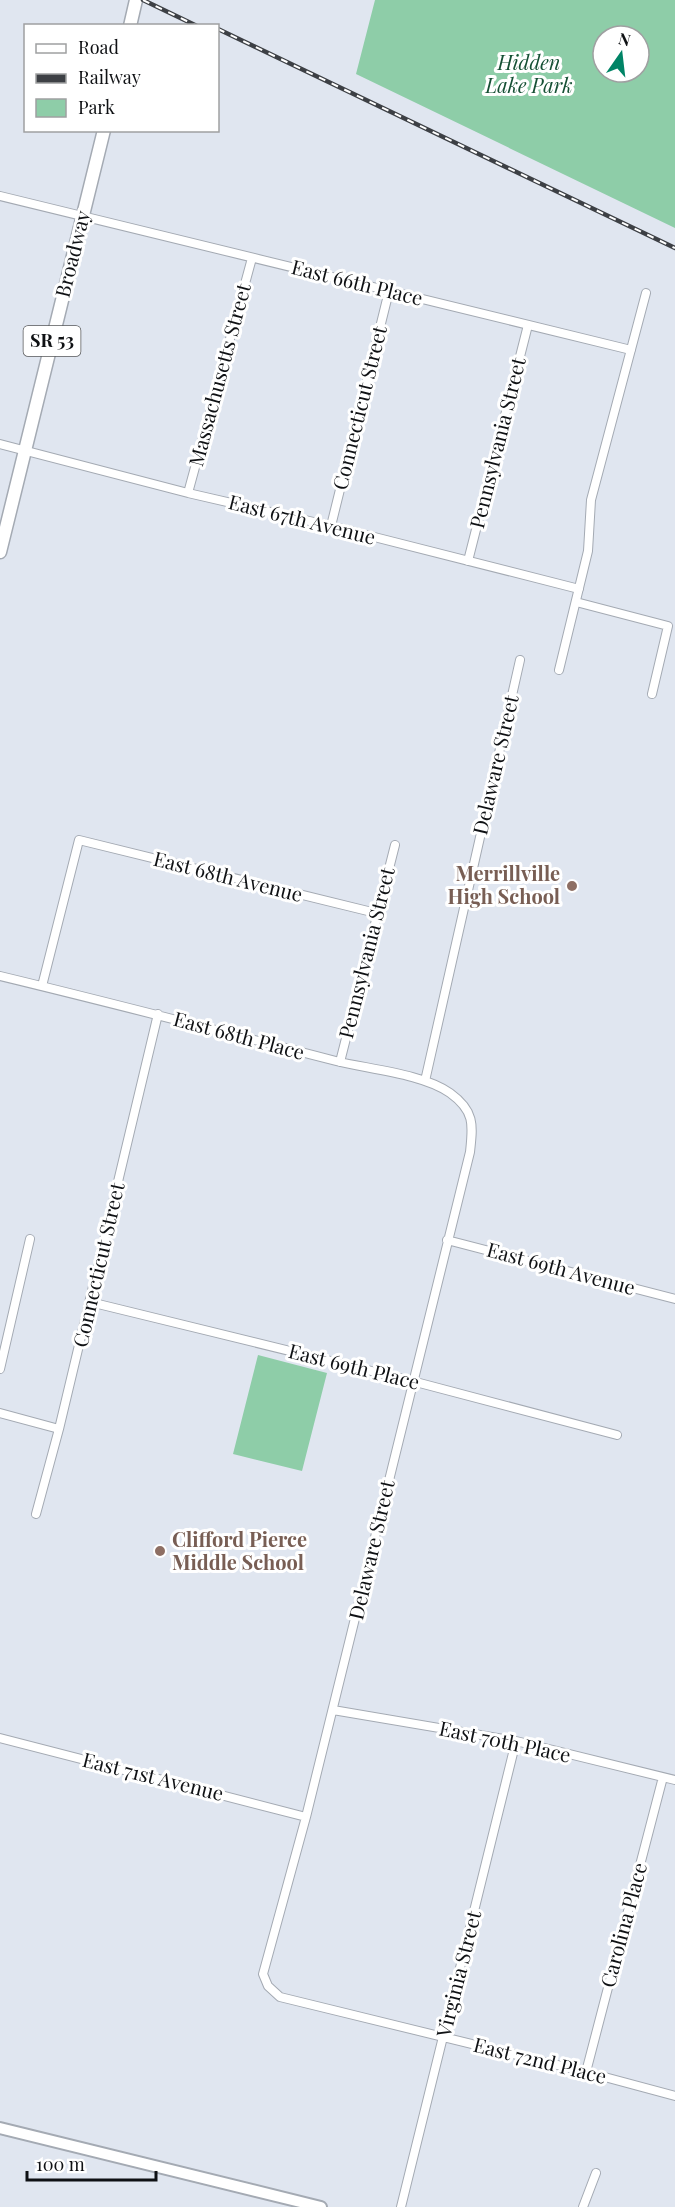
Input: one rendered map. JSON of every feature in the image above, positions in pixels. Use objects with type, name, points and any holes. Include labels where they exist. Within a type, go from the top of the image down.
[{"type":"main road","points":[[130,24],[136,0]]},
{"type":"main road","name":"Broadway","points":[[0,552],[104,132]]},
{"type":"main road","points":[[0,2128],[321,2207]]},
{"type":"street","name":"East 66th Place","points":[[0,196],[631,350]]},
{"type":"street","name":"Massachusetts Street","points":[[188,493],[252,258]]},
{"type":"street","name":"Connecticut Street","points":[[331,526],[389,291]]},
{"type":"street","points":[[559,670],[588,551],[591,500],[646,294]]},
{"type":"street","name":"Pennsylvania Street","points":[[468,561],[528,325]]},
{"type":"street","name":"East 67th Avenue","points":[[0,444],[188,493],[579,588]]},
{"type":"street","points":[[576,602],[668,626],[652,694]]},
{"type":"street","name":"Delaware Street","points":[[425,1081],[520,660]]},
{"type":"street","name":"East 68th Avenue","points":[[42,986],[79,840],[376,913]]},
{"type":"street","name":"Pennsylvania Street","points":[[340,1062],[395,844]]},
{"type":"street","name":"East 68th Place","points":[[0,976],[158,1014],[340,1062],[425,1081],[450,1093],[470,1112]]},
{"type":"street","name":"Connecticut Street","points":[[36,1514],[90,1302],[158,1014]]},
{"type":"street","name":"Delaware Street","points":[[268,1986],[263,1974],[333,1710],[470,1152],[473,1125],[470,1112]]},
{"type":"street","points":[[0,1369],[30,1239]]},
{"type":"street","name":"East 69th Avenue","points":[[447,1240],[675,1299]]},
{"type":"street","name":"East 69th Place","points":[[90,1302],[617,1435]]},
{"type":"street","points":[[0,1413],[59,1429]]},
{"type":"street","name":"East 70th Place","points":[[333,1710],[516,1741],[675,1780]]},
{"type":"street","name":"East 71st Avenue","points":[[0,1738],[306,1817]]},
{"type":"street","name":"Virginia Street","points":[[401,2207],[516,1741]]},
{"type":"street","name":"Carolina Place","points":[[586,2072],[663,1777]]},
{"type":"street","name":"East 72nd Place","points":[[268,1986],[280,1997],[675,2096]]},
{"type":"street","points":[[583,2207],[596,2173]]},
{"type":"green space","name":"Hidden Lake Park","points":[[375,0],[675,0],[675,228],[356,74]]},
{"type":"green space","points":[[258,1355],[327,1373],[302,1471],[233,1454]]},
{"type":"railway","points":[[143,0],[193,24]]},
{"type":"railway","points":[[219,29],[675,248]]},
{"type":"place","name":"Merrillville High School","points":[[572,886]]},
{"type":"place","name":"Clifford Pierce Middle School","points":[[160,1551]]}]
